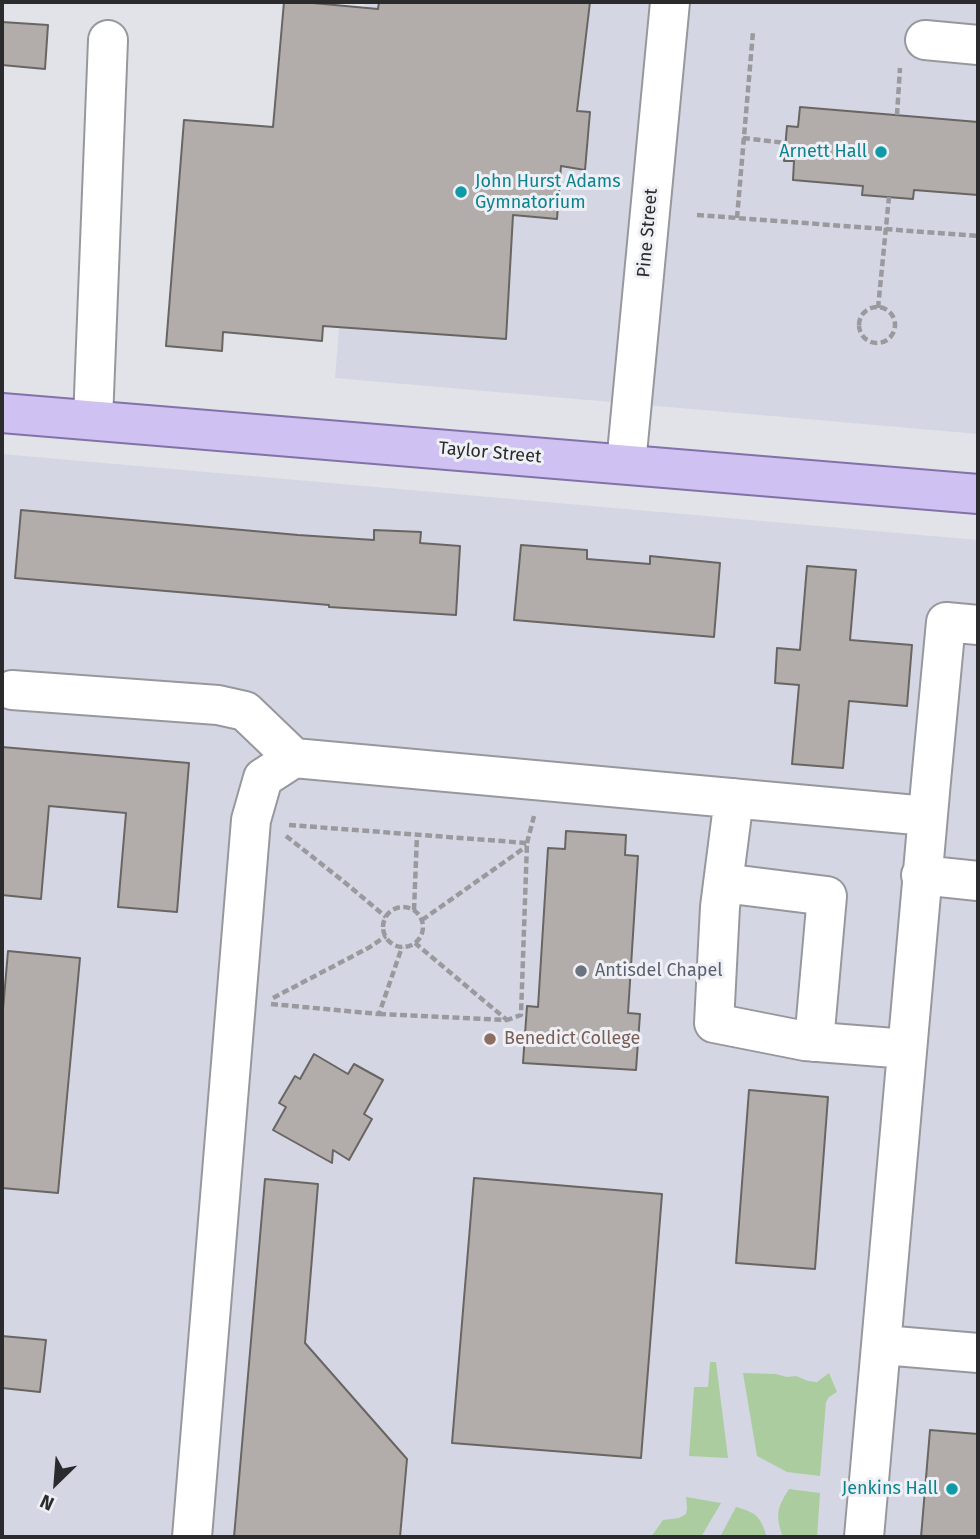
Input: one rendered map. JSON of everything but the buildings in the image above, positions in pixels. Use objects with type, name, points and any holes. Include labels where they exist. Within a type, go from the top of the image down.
[{"type":"main road","name":"Taylor Street","points":[[2,413],[978,494]]},
{"type":"street","name":"Pine Street","points":[[626,464],[670,2]]},
{"type":"street","points":[[93,420],[108,40]]},
{"type":"street","points":[[913,52],[978,45]]},
{"type":"street","points":[[864,1537],[883,1345],[921,875],[946,622],[978,625]]},
{"type":"street","points":[[12,690],[218,705],[245,710],[294,758]]},
{"type":"street","points":[[192,1537],[251,820],[263,778],[294,758],[927,816]]},
{"type":"street","points":[[734,798],[720,907],[713,1023],[814,1042],[907,1049]]},
{"type":"street","points":[[921,875],[978,881]]},
{"type":"street","points":[[723,883],[827,896],[814,1042]]},
{"type":"street","points":[[883,1345],[978,1353]]},
{"type":"path","points":[[737,218],[753,32]]},
{"type":"path","points":[[897,115],[913,52]]},
{"type":"path","points":[[743,138],[786,143]]},
{"type":"path","points":[[878,308],[890,197]]},
{"type":"path","points":[[697,215],[978,236]]},
{"type":"path","points":[[878,308],[889,311],[895,327],[894,333],[886,341],[874,343],[864,337],[860,320],[867,311],[878,308]]},
{"type":"path","points":[[386,917],[278,827],[527,843],[521,1015],[507,1020],[379,1014],[263,1003],[386,936]]},
{"type":"path","points":[[414,910],[418,835]]},
{"type":"path","points":[[422,920],[527,846]]},
{"type":"path","points":[[401,907],[414,910],[422,920],[422,933],[415,943],[402,947],[390,942],[383,923],[386,917],[401,907]]},
{"type":"path","points":[[415,943],[507,1020]]},
{"type":"path","points":[[379,1014],[402,947]]},
{"type":"shaded area","points":[[365,2],[978,2],[978,434],[335,378]]},
{"type":"shaded area","name":"Benedict College","points":[[2,454],[978,540],[978,1537],[2,1537]]},
{"type":"green space","points":[[710,1362],[716,1362],[728,1458],[689,1456],[694,1387],[708,1387]]},
{"type":"green space","points":[[743,1373],[796,1376],[817,1382],[829,1373],[837,1392],[826,1402],[820,1476],[787,1472],[757,1456]]},
{"type":"green space","points":[[789,1489],[820,1493],[817,1537],[783,1537],[778,1512]]},
{"type":"green space","points":[[686,1497],[721,1503],[701,1537],[651,1537],[663,1520],[679,1518],[686,1514]]},
{"type":"green space","points":[[736,1507],[757,1517],[767,1537],[720,1537]]},
{"type":"place","name":"Arnett Hall","points":[[881,152]]},
{"type":"place","name":"John Hurst Adams Gymnatorium","points":[[461,192]]},
{"type":"place","name":"Antisdel Chapel","points":[[581,971]]},
{"type":"place","name":"Benedict College","points":[[490,1039]]},
{"type":"place","name":"Jenkins Hall","points":[[952,1489]]}]
